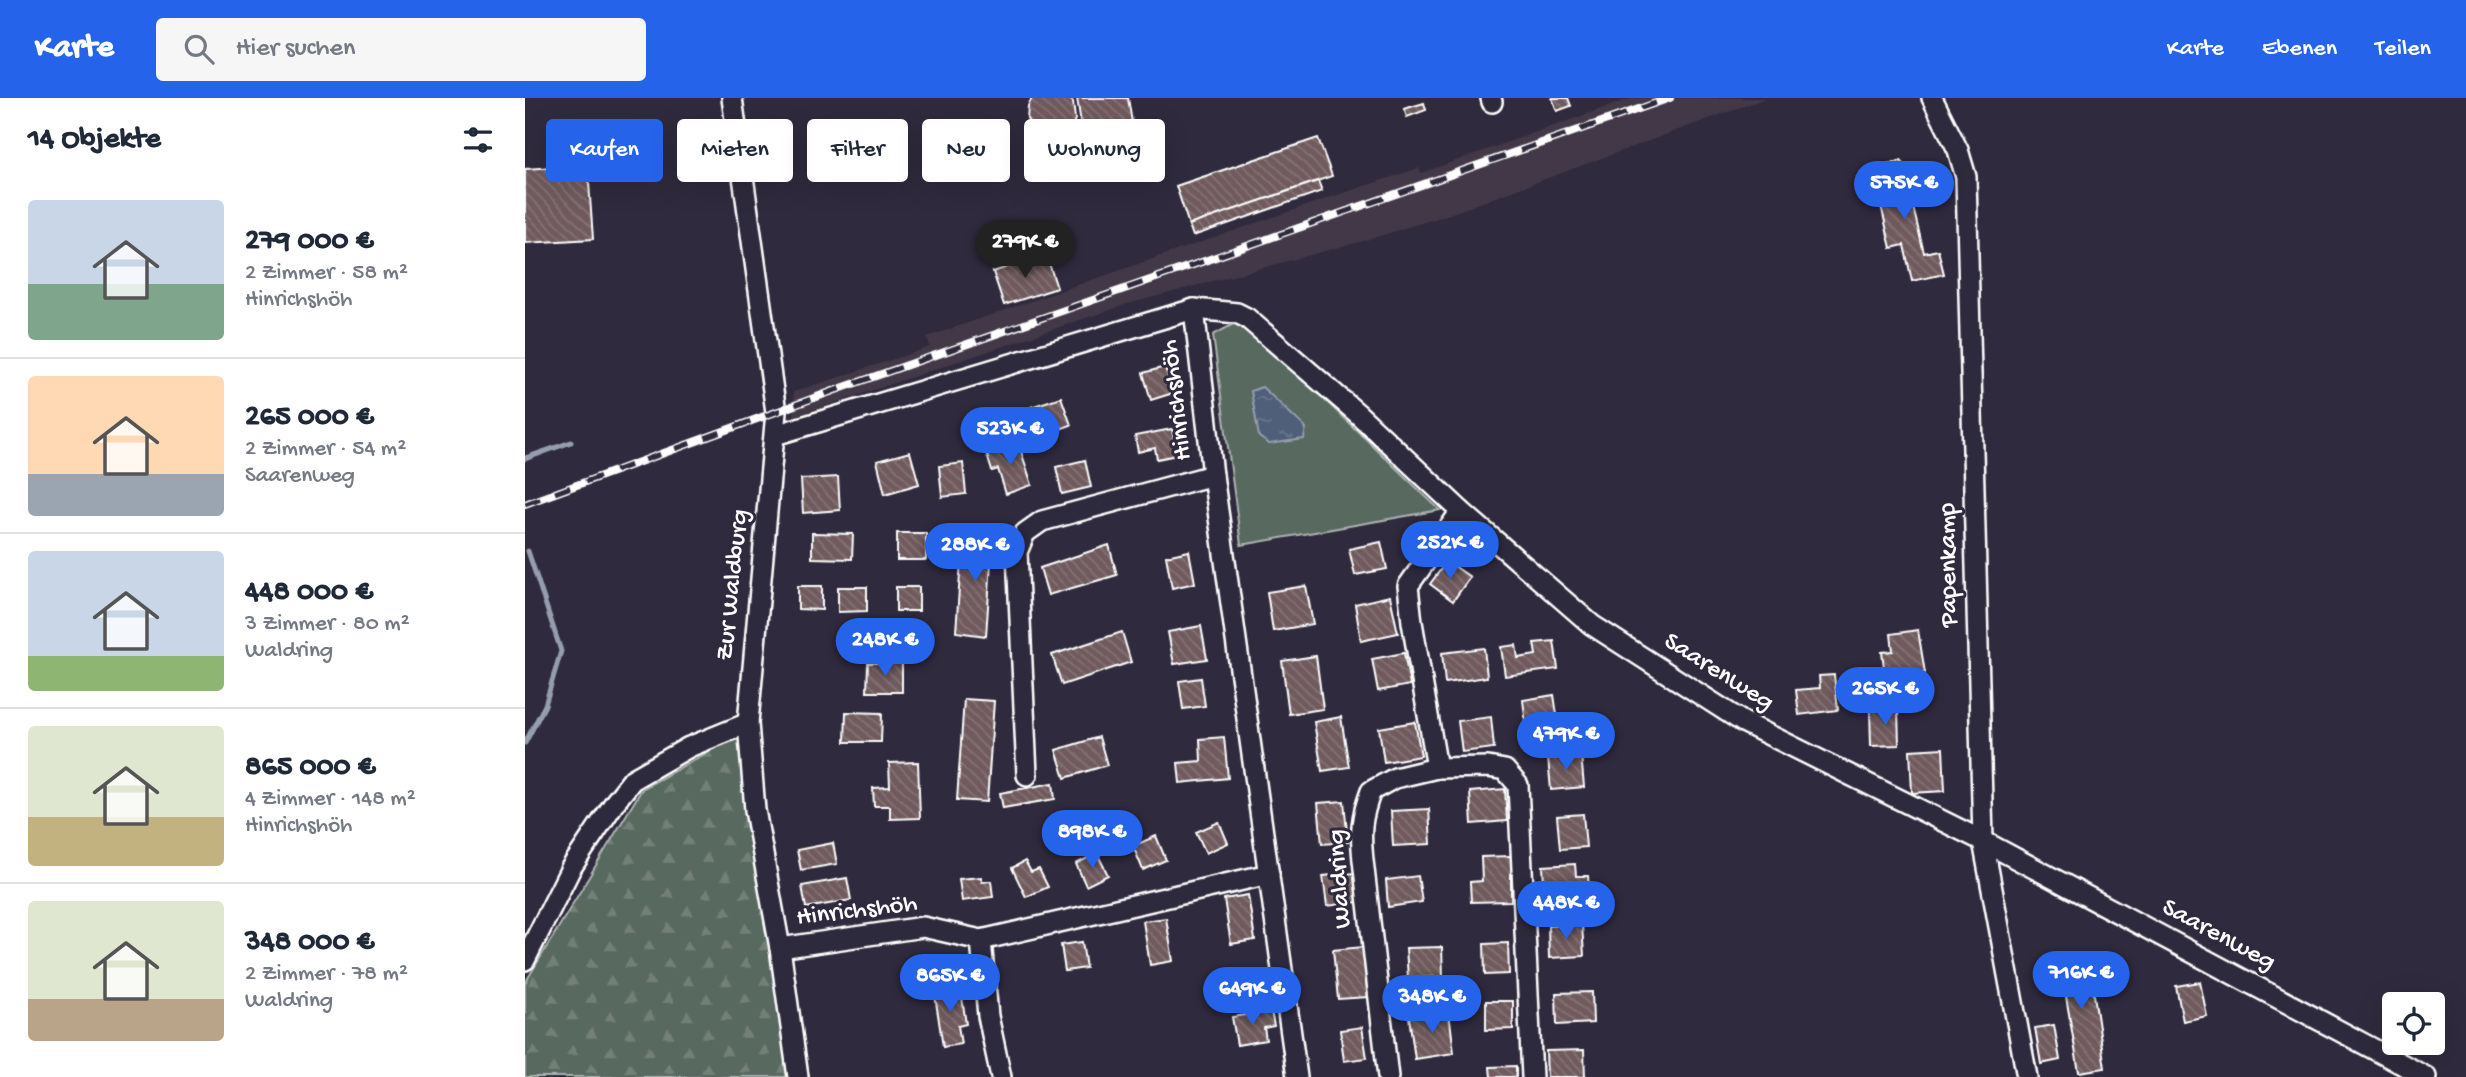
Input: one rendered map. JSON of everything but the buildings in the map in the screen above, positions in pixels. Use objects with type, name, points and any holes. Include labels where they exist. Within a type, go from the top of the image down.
[{"type":"street","name":"Zur Waldburg","points":[[732,98],[776,412],[748,723],[755,810],[780,948],[799,1077]]},
{"type":"street","name":"Papenkamp","points":[[1932,98],[1958,150],[1966,177],[1983,841],[2027,1077]]},
{"type":"street","name":"Hinrichshöh","points":[[775,435],[1193,309],[1213,475],[1297,1077]]},
{"type":"street","name":"Saarenweg","points":[[1193,309],[1237,313],[1247,318],[1357,413],[1461,511],[1592,625],[1743,722],[1983,841],[2426,1077]]},
{"type":"street","points":[[1027,775],[1017,552],[1025,533],[1042,522],[1213,475]]},
{"type":"street","points":[[1437,768],[1408,586],[1461,511]]},
{"type":"street","points":[[525,960],[571,868],[633,779],[689,747],[748,723]]},
{"type":"street","name":"Waldring","points":[[1388,1077],[1360,830],[1371,791],[1395,778],[1437,768],[1496,768],[1505,770],[1518,785],[1532,1077]]},
{"type":"street","name":"Hinrichshöh","points":[[780,948],[923,927],[981,940],[1269,874]]},
{"type":"street","points":[[981,940],[988,1016],[1001,1077]]},
{"type":"shaded area","points":[[1632,98],[1766,98],[1447,215],[1370,239],[1128,304],[794,417],[793,392],[930,347],[927,337],[1331,197],[1419,168],[1421,173]]},
{"type":"green space","points":[[1241,320],[1440,510],[1241,545],[1213,335]]},
{"type":"green space","points":[[738,735],[748,815],[791,1077],[525,1077],[525,983],[642,789]]},
{"type":"water","points":[[1262,387],[1306,428],[1304,439],[1269,444],[1259,437],[1251,391]]},
{"type":"waterway","points":[[525,458],[571,442],[525,459]]},
{"type":"waterway","points":[[525,743],[545,705],[561,651],[528,551]]},
{"type":"railway","points":[[525,504],[833,391],[1670,98]]}]
